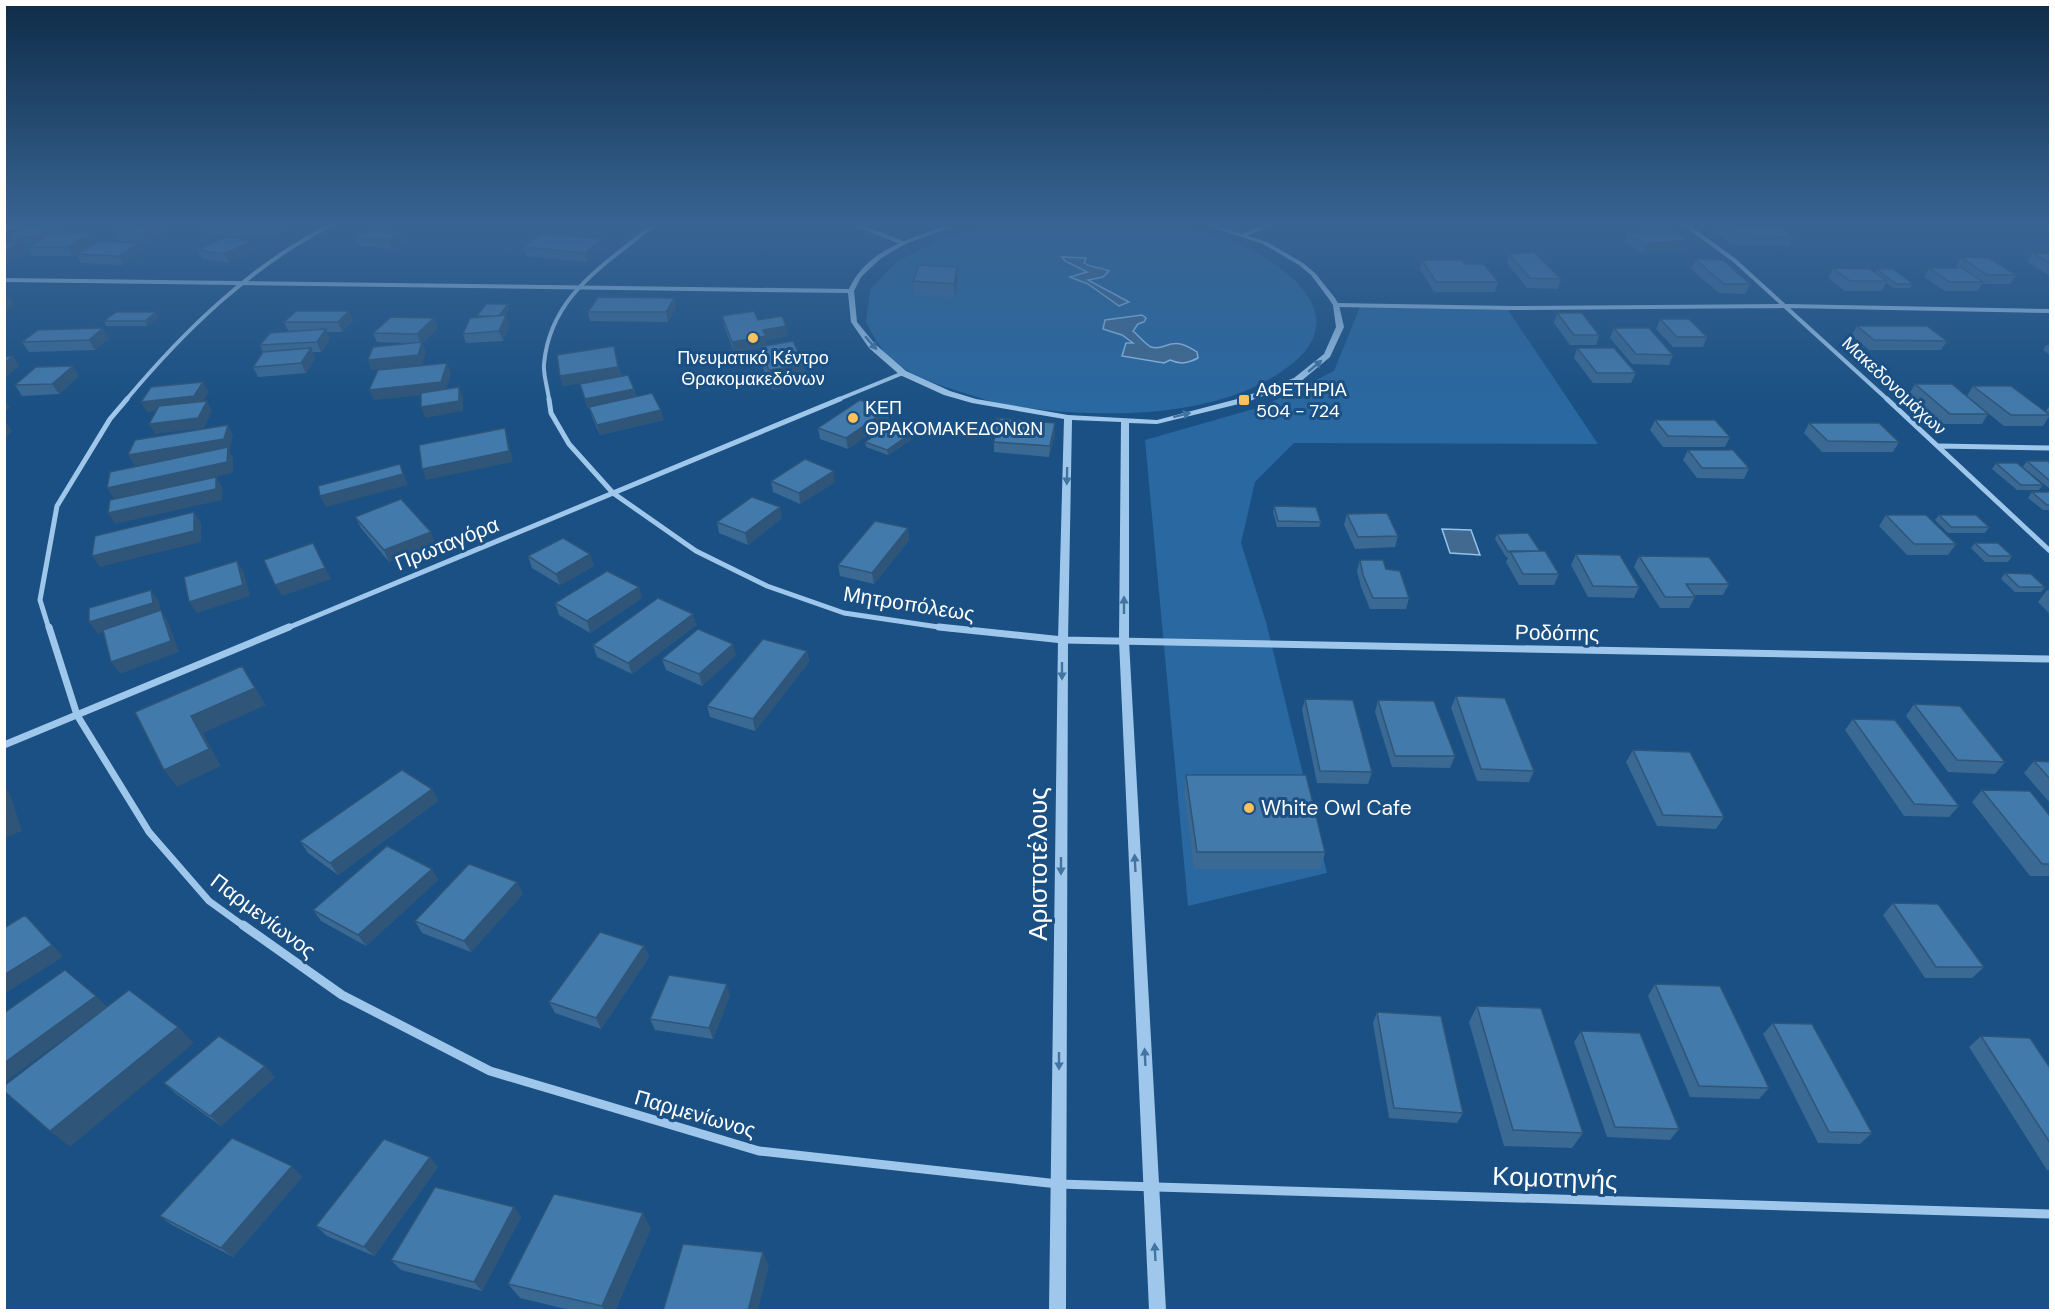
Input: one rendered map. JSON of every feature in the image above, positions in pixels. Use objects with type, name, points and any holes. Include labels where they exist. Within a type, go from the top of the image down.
[{"type":"street","name":"Παρμενίωνος","points":[[238,286],[169,349],[110,419],[57,506],[40,600],[77,715],[149,832],[209,901],[342,995],[490,1071],[759,1151],[1058,1184]]},
{"type":"street","points":[[524,286],[851,291]]},
{"type":"street","points":[[853,286],[851,291],[854,322],[872,346],[903,374],[947,393],[975,401],[1068,417],[1157,422],[1244,400],[1297,380],[1327,355],[1340,327],[1336,305],[1324,286]]},
{"type":"street","name":"Μακεδονομάχων","points":[[1764,286],[2050,551]]},
{"type":"street","name":"Μητροπόλεως","points":[[577,287],[554,323],[544,365],[551,413],[569,444],[614,493],[696,551],[767,586],[844,613],[945,628],[1063,640]]},
{"type":"street","points":[[1336,305],[1512,308],[1787,306],[2050,311]]},
{"type":"street","name":"Πρωταγόρα","points":[[4,746],[903,374]]},
{"type":"street","name":"Αριστοτέλους","points":[[1057,1311],[1063,640],[1068,417]]},
{"type":"street","points":[[1125,421],[1124,641],[1158,1311]]},
{"type":"street","points":[[1938,446],[2050,448]]},
{"type":"street","name":"Ροδόπης","points":[[1063,640],[2050,659]]},
{"type":"street","name":"Κομοτηνής","points":[[1058,1184],[2050,1214]]},
{"type":"shaded area","points":[[873,286],[1300,286],[1314,309],[1316,327],[1310,345],[1293,363],[1267,380],[1238,393],[1207,403],[1174,409],[1141,412],[1075,412],[1004,405],[934,383],[905,369],[888,356],[866,322],[870,290]]},
{"type":"shaded area","points":[[1091,286],[1100,286],[1129,302],[1119,306]]},
{"type":"shaded area","points":[[1360,307],[1508,310],[1598,444],[1294,443],[1255,482],[1241,543],[1266,622],[1327,873],[1188,906],[1145,440],[1264,406],[1334,371]]},
{"type":"shaded area","points":[[1142,315],[1146,318],[1144,322],[1138,324],[1133,331],[1149,346],[1156,348],[1174,343],[1180,344],[1197,352],[1198,358],[1184,363],[1170,360],[1164,363],[1122,356],[1126,343],[1133,343],[1122,335],[1103,329],[1105,320]]},
{"type":"shaded area","points":[[1442,529],[1471,530],[1480,555],[1450,553]]},
{"type":"building","points":[[598,297],[674,298],[666,312],[588,312]]},
{"type":"building","points":[[486,304],[508,304],[499,316],[477,316]]},
{"type":"building","points":[[296,311],[349,311],[338,322],[284,322]]},
{"type":"building","points":[[754,311],[758,320],[782,316],[786,326],[763,330],[766,336],[732,342],[722,316]]},
{"type":"building","points":[[116,312],[156,312],[145,321],[104,321]]},
{"type":"building","points":[[1557,313],[1582,313],[1599,335],[1574,335]]},
{"type":"building","points":[[506,315],[499,331],[463,334],[470,318]]},
{"type":"building","points":[[391,317],[434,318],[417,334],[373,333]]},
{"type":"building","points":[[1660,319],[1689,319],[1707,337],[1677,337]]},
{"type":"building","points":[[1857,326],[1927,326],[1947,341],[1874,340]]},
{"type":"building","points":[[103,328],[89,340],[22,342],[38,330]]},
{"type":"building","points":[[1614,328],[1649,328],[1673,355],[1636,354]]},
{"type":"building","points":[[326,329],[317,342],[260,345],[270,333]]},
{"type":"building","points":[[793,341],[804,365],[769,370],[759,347]]},
{"type":"building","points":[[422,342],[418,355],[368,360],[373,347]]},
{"type":"building","points":[[614,346],[618,367],[560,376],[557,355]]},
{"type":"building","points":[[311,348],[301,363],[253,367],[263,352]]},
{"type":"building","points":[[1577,348],[1614,348],[1636,373],[1597,373]]},
{"type":"building","points":[[13,356],[4,363],[4,357]]},
{"type":"building","points":[[447,363],[441,382],[369,390],[378,370]]},
{"type":"building","points":[[73,366],[52,384],[15,385],[36,367]]},
{"type":"building","points":[[628,375],[634,389],[585,399],[580,384]]},
{"type":"building","points":[[203,382],[194,396],[141,402],[151,387]]},
{"type":"building","points":[[1915,384],[1952,384],[1988,414],[1950,414]]},
{"type":"building","points":[[1973,386],[2011,386],[2050,415],[2011,415]]},
{"type":"building","points":[[459,387],[459,401],[421,407],[421,393]]},
{"type":"building","points":[[652,393],[661,410],[597,425],[589,407]]},
{"type":"building","points":[[860,400],[888,409],[846,438],[818,428]]},
{"type":"building","points":[[207,401],[198,418],[149,424],[159,406]]},
{"type":"building","points":[[996,418],[1055,423],[1050,446],[994,442]]},
{"type":"building","points":[[1655,420],[1715,420],[1730,437],[1668,436]]},
{"type":"building","points":[[1809,423],[1879,423],[1899,442],[1828,441]]},
{"type":"building","points":[[228,425],[224,439],[128,455],[135,440]]},
{"type":"building","points":[[889,426],[910,434],[887,450],[865,442]]},
{"type":"building","points":[[505,428],[509,451],[422,469],[419,445]]},
{"type":"building","points":[[228,447],[227,462],[107,488],[110,472]]},
{"type":"building","points":[[1688,450],[1733,450],[1749,468],[1702,468]]},
{"type":"building","points":[[805,459],[834,471],[799,493],[771,481]]},
{"type":"building","points":[[2027,461],[2048,461],[2050,481]]},
{"type":"building","points":[[1996,463],[2017,463],[2043,485],[2021,485]]},
{"type":"building","points":[[400,464],[403,474],[320,496],[318,486]]},
{"type":"building","points":[[216,477],[216,489],[108,513],[110,500]]},
{"type":"building","points":[[2032,492],[2050,492],[2050,505],[2047,505]]},
{"type":"building","points":[[752,497],[780,507],[745,533],[717,522]]},
{"type":"building","points":[[401,499],[431,532],[384,550],[355,517]]},
{"type":"building","points":[[1274,506],[1316,507],[1321,522],[1278,521]]},
{"type":"building","points":[[194,512],[194,531],[92,556],[95,536]]},
{"type":"building","points":[[1387,513],[1398,536],[1358,537],[1347,514]]},
{"type":"building","points":[[1886,515],[1926,515],[1956,544],[1914,544]]},
{"type":"building","points":[[1939,515],[1976,515],[1989,527],[1951,527]]},
{"type":"building","points":[[875,521],[908,528],[872,573],[838,565]]},
{"type":"building","points":[[1528,533],[1540,551],[1508,552],[1497,534]]},
{"type":"building","points":[[563,538],[590,554],[556,574],[528,556]]},
{"type":"building","points":[[313,543],[325,568],[275,585],[264,560]]},
{"type":"building","points":[[1975,543],[1998,543],[2012,556],[1989,556]]},
{"type":"building","points":[[1510,551],[1545,551],[1559,574],[1523,574]]},
{"type":"building","points":[[1576,554],[1620,555],[1639,587],[1593,586]]},
{"type":"building","points":[[1639,556],[1709,557],[1729,584],[1686,584],[1695,597],[1665,597]]},
{"type":"building","points":[[1360,560],[1383,560],[1386,569],[1400,571],[1409,598],[1373,598],[1363,575]]},
{"type":"building","points":[[237,561],[243,585],[189,602],[184,577]]},
{"type":"building","points":[[607,571],[639,587],[587,621],[555,603]]},
{"type":"building","points":[[2005,573],[2031,574],[2045,587],[2019,587]]},
{"type":"building","points":[[151,590],[153,603],[89,622],[89,608]]},
{"type":"building","points":[[658,598],[693,614],[628,663],[593,645]]},
{"type":"building","points":[[161,610],[171,641],[111,662],[103,630]]},
{"type":"building","points":[[698,629],[733,644],[699,674],[662,659]]},
{"type":"building","points":[[763,639],[807,651],[753,719],[707,706]]},
{"type":"building","points":[[242,666],[255,688],[191,716],[209,749],[164,770],[135,712]]},
{"type":"building","points":[[1456,696],[1505,698],[1534,771],[1481,769]]},
{"type":"building","points":[[1305,699],[1353,700],[1372,772],[1320,771]]},
{"type":"building","points":[[1378,700],[1434,701],[1455,756],[1395,756]]},
{"type":"building","points":[[1914,704],[1960,706],[2005,762],[1957,760]]},
{"type":"building","points":[[1853,719],[1895,720],[1959,806],[1914,804]]},
{"type":"building","points":[[1633,750],[1690,752],[1724,817],[1663,815]]},
{"type":"building","points":[[2034,761],[2050,762],[2050,779]]},
{"type":"building","points":[[402,770],[432,789],[330,863],[300,841]]},
{"type":"building","points":[[1186,775],[1306,775],[1325,852],[1197,852]]},
{"type":"building","points":[[1982,790],[2030,791],[2050,816],[2050,864],[2042,864]]},
{"type":"building","points":[[387,846],[432,869],[358,935],[313,910]]},
{"type":"building","points":[[469,864],[517,882],[464,941],[415,921]]},
{"type":"building","points":[[1893,903],[1938,904],[1984,967],[1936,967]]},
{"type":"building","points":[[25,915],[52,945],[4,975],[4,928]]},
{"type":"building","points":[[600,932],[644,946],[596,1018],[549,1002]]},
{"type":"building","points":[[65,970],[96,996],[4,1063],[4,1013]]},
{"type":"building","points":[[669,975],[727,984],[709,1028],[650,1019]]},
{"type":"building","points":[[1655,984],[1720,986],[1769,1088],[1699,1086]]},
{"type":"building","points":[[129,990],[178,1027],[50,1131],[4,1091],[4,1086]]},
{"type":"building","points":[[1477,1006],[1541,1008],[1583,1133],[1513,1130]]},
{"type":"building","points":[[1377,1012],[1441,1016],[1463,1113],[1394,1108]]},
{"type":"building","points":[[1773,1023],[1812,1024],[1872,1133],[1829,1132]]},
{"type":"building","points":[[1581,1031],[1640,1033],[1679,1129],[1615,1127]]},
{"type":"building","points":[[219,1036],[265,1066],[210,1116],[164,1083]]},
{"type":"building","points":[[1981,1036],[2030,1038],[2050,1068],[2050,1143]]},
{"type":"building","points":[[232,1138],[292,1166],[221,1248],[160,1216]]},
{"type":"building","points":[[384,1139],[430,1157],[364,1247],[316,1226]]},
{"type":"building","points":[[435,1187],[514,1207],[474,1282],[391,1260]]},
{"type":"building","points":[[554,1194],[643,1213],[602,1306],[508,1284]]},
{"type":"building","points":[[683,1244],[763,1252],[748,1311],[663,1311]]},
{"type":"place","name":"Πνευματικό Κέντρο Θρακομακεδόνων","points":[[753,338]]},
{"type":"place","name":"ΑΦΕΤΗΡΙΑ 504 - 724","points":[[1244,400]]},
{"type":"place","name":"ΚΕΠ ΘΡΑΚΟΜΑΚΕΔΟΝΩΝ","points":[[853,418]]},
{"type":"place","name":"White Owl Cafe","points":[[1249,808]]}]
